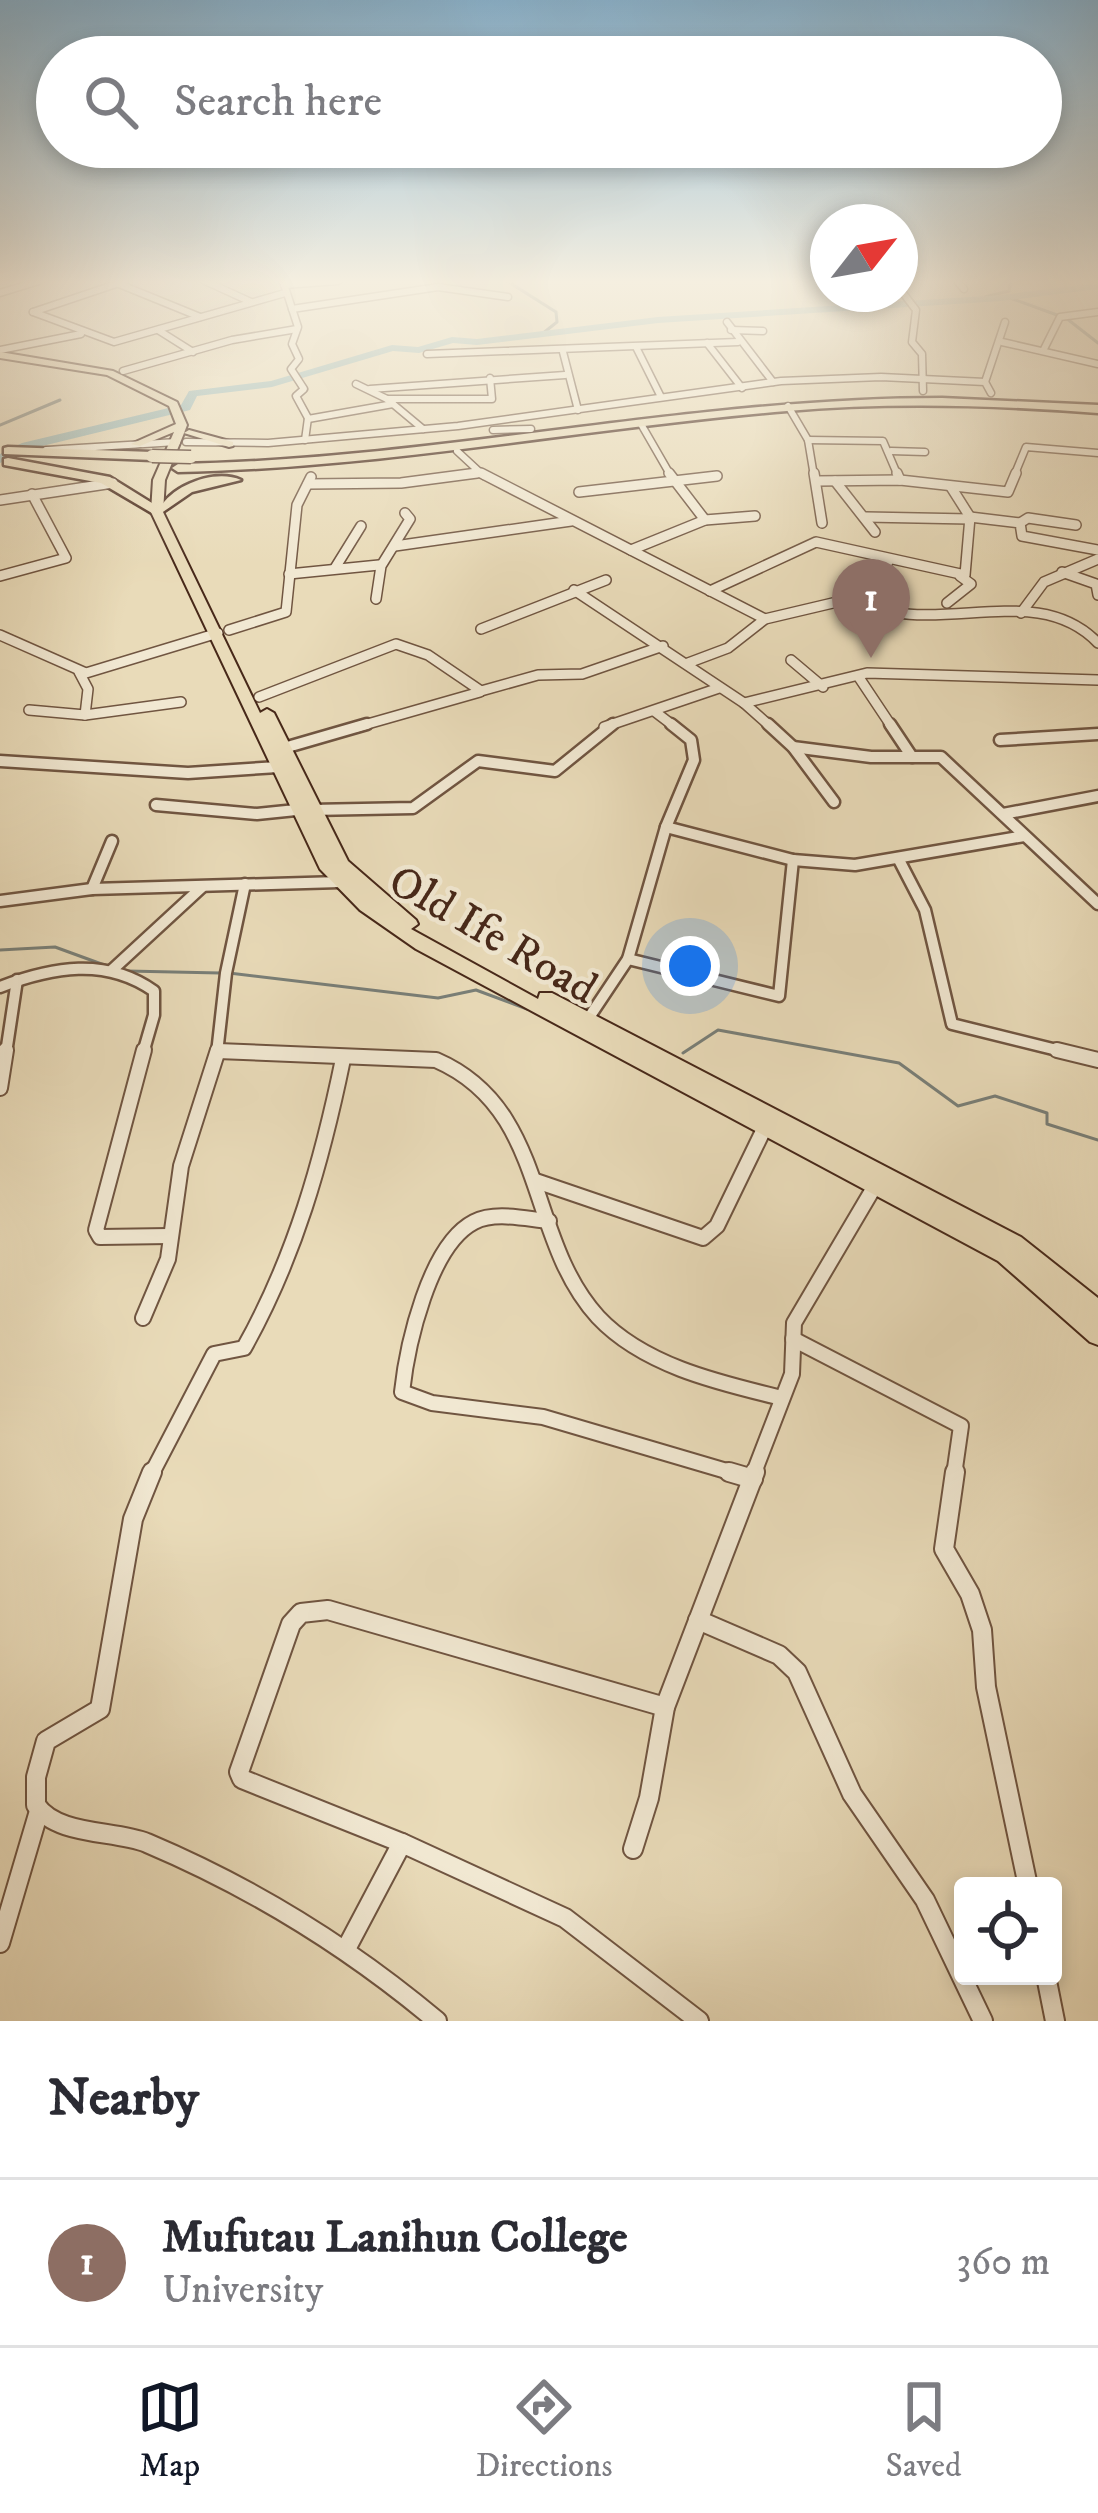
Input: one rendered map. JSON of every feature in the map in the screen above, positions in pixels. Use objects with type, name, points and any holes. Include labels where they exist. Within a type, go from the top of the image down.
[{"type":"highway","points":[[3,458],[33,452],[148,461],[178,468],[314,466],[458,451],[784,397],[922,385],[1098,399]]},
{"type":"highway","points":[[3,458],[148,461],[183,426],[352,452],[531,429],[788,406],[940,400],[1098,409]]},
{"type":"highway","points":[[3,458],[113,483],[162,510],[174,496],[203,484],[310,481],[426,455]]},
{"type":"main road","points":[[113,375],[183,426],[229,444]]},
{"type":"main road","points":[[128,375],[183,426]]},
{"type":"main road","points":[[136,444],[183,426]]},
{"type":"main road","points":[[162,510],[159,480],[183,426]]},
{"type":"main road","name":"Old Ife Road","points":[[162,510],[284,748],[304,810],[340,882],[383,920],[765,1126],[1014,1244],[1098,1311]]},
{"type":"main road","name":"Old Ife Road","points":[[226,638],[278,767],[341,864],[378,899],[495,977],[588,1019],[879,1179],[1005,1255],[1098,1335]]},
{"type":"street","points":[[296,375],[304,389],[296,396],[308,419],[305,440]]},
{"type":"street","points":[[370,389],[557,375]]},
{"type":"street","points":[[565,375],[578,410]]},
{"type":"street","points":[[650,375],[661,397]]},
{"type":"street","points":[[732,375],[742,388]]},
{"type":"street","points":[[767,375],[773,382]]},
{"type":"street","points":[[229,444],[423,429],[773,382],[922,385],[921,375]]},
{"type":"street","points":[[988,375],[988,387]]},
{"type":"street","points":[[308,419],[390,402],[490,400],[490,378]]},
{"type":"street","points":[[356,384],[390,402],[423,429]]},
{"type":"street","points":[[623,402],[705,520]]},
{"type":"street","points":[[788,406],[808,440],[822,523]]},
{"type":"street","points":[[396,432],[531,429]]},
{"type":"street","points":[[808,440],[883,441],[900,480]]},
{"type":"street","points":[[33,452],[136,444]]},
{"type":"street","points":[[818,481],[900,480],[1010,491],[1026,447],[1098,453]]},
{"type":"street","points":[[458,451],[478,473],[765,619]]},
{"type":"street","points":[[891,452],[926,452]]},
{"type":"street","points":[[79,673],[226,638],[286,612],[297,505],[310,481],[371,484],[478,473]]},
{"type":"street","points":[[579,492],[717,476]]},
{"type":"street","points":[[835,481],[875,532]]},
{"type":"street","points":[[0,500],[113,483]]},
{"type":"street","points":[[370,496],[371,484]]},
{"type":"street","points":[[951,487],[970,518],[967,572],[960,576]]},
{"type":"street","points":[[0,576],[67,555],[32,494]]},
{"type":"street","points":[[376,599],[379,565],[410,519],[405,513]]},
{"type":"street","points":[[632,550],[705,520],[755,516]]},
{"type":"street","points":[[866,517],[1020,523],[1028,518],[1076,525]]},
{"type":"street","points":[[395,546],[571,521]]},
{"type":"street","points":[[1020,523],[1022,536],[1098,550]]},
{"type":"street","points":[[335,568],[361,526]]},
{"type":"street","points":[[710,591],[816,542],[960,576],[971,584],[947,603]]},
{"type":"street","points":[[1022,613],[1044,581],[1098,560]]},
{"type":"street","points":[[688,663],[728,648],[765,619],[854,598],[888,562]]},
{"type":"street","points":[[289,574],[379,565]]},
{"type":"street","points":[[1062,572],[1096,584],[1098,595]]},
{"type":"street","points":[[481,628],[606,580]]},
{"type":"street","points":[[574,590],[744,704],[793,747],[834,802]]},
{"type":"street","points":[[854,598],[879,615],[1022,613],[1081,620],[1098,643]]},
{"type":"street","points":[[0,635],[79,673],[88,689],[86,715]]},
{"type":"street","points":[[259,697],[396,644],[428,655],[481,692]]},
{"type":"street","points":[[284,748],[538,675],[582,674],[663,646]]},
{"type":"street","points":[[791,661],[823,687]]},
{"type":"street","points":[[744,704],[883,672],[1098,680]]},
{"type":"street","points":[[858,676],[912,757]]},
{"type":"street","points":[[156,805],[257,814],[413,808],[478,761],[555,771],[602,728],[719,688]]},
{"type":"street","points":[[29,710],[86,715],[181,702]]},
{"type":"street","points":[[588,1019],[628,958],[666,826],[696,752],[691,740],[654,711]]},
{"type":"street","points":[[1000,740],[1098,734]]},
{"type":"street","points":[[793,747],[948,761],[1098,904]]},
{"type":"street","points":[[0,761],[188,772],[278,767]]},
{"type":"street","points":[[1003,814],[1092,798],[1098,807]]},
{"type":"street","points":[[666,826],[793,860],[855,865],[1024,836]]},
{"type":"street","points":[[92,889],[112,841]]},
{"type":"street","points":[[898,858],[908,867],[921,903],[952,1024],[1098,1060]]},
{"type":"street","points":[[628,958],[779,996],[793,860]]},
{"type":"street","points":[[0,901],[92,889],[340,882]]},
{"type":"street","points":[[143,1318],[158,1292],[182,1166],[218,1051],[226,973],[245,884]]},
{"type":"street","points":[[112,970],[203,886]]},
{"type":"street","points":[[0,987],[56,969],[112,970],[154,991],[154,1016],[109,1166],[97,1235],[169,1236]]},
{"type":"street","points":[[0,1088],[17,980]]},
{"type":"street","points":[[218,1051],[343,1060],[436,1060],[470,1071],[536,1181],[584,1300],[621,1337],[727,1384],[782,1398]]},
{"type":"street","points":[[343,1060],[322,1166],[279,1283],[244,1348],[214,1354],[158,1456],[133,1520],[100,1709],[46,1741],[34,1796],[39,1811],[50,1820],[113,1830],[144,1842],[347,1947],[437,2021]]},
{"type":"street","points":[[536,1181],[703,1238],[717,1226],[765,1126]]},
{"type":"street","points":[[633,1849],[649,1798],[664,1707],[782,1398],[795,1359],[794,1323],[879,1179]]},
{"type":"street","points":[[549,1221],[475,1222],[457,1235],[427,1294],[402,1391],[432,1402],[543,1418],[753,1479]]},
{"type":"street","points":[[793,1339],[961,1426],[944,1549],[970,1594],[982,1630],[986,1687],[1026,1877]]},
{"type":"street","points":[[664,1707],[328,1610],[301,1613],[291,1624],[238,1772],[242,1778],[402,1843],[565,1918],[698,2021]]},
{"type":"street","points":[[698,1620],[779,1654],[797,1672],[852,1794],[925,1900],[983,2021]]},
{"type":"street","points":[[0,1942],[39,1811]]},
{"type":"street","points":[[347,1947],[402,1843]]},
{"type":"street","points":[[1048,1985],[1055,2021]]},
{"type":"waterway","points":[[0,459],[26,446],[186,407],[193,393],[272,384],[301,375]]},
{"type":"waterway","points":[[0,425],[60,400]]},
{"type":"waterway","points":[[0,950],[55,947],[107,966]]},
{"type":"waterway","points":[[127,971],[220,973]]},
{"type":"waterway","points":[[229,973],[438,998],[476,990],[527,1009]]},
{"type":"waterway","points":[[683,1053],[718,1030],[899,1063],[958,1106],[995,1096],[1047,1113],[1047,1124],[1098,1140]]},
{"type":"place","name":"Mufutau Lanihun College","points":[[871,658]]}]
